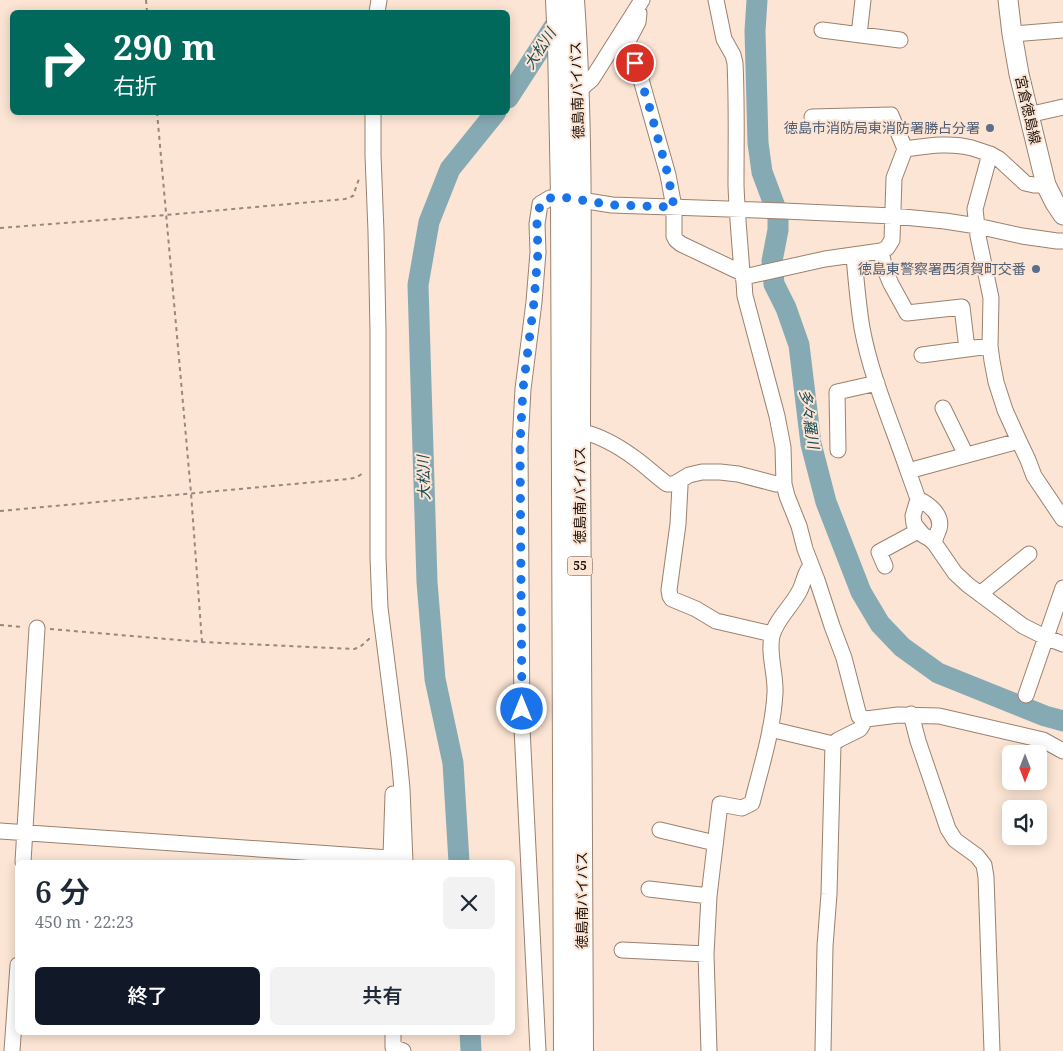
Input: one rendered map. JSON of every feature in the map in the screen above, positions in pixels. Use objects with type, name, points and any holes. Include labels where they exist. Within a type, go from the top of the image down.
[{"type":"highway","name":"徳島南バイパス","points":[[557,0],[560,109],[571,198],[579,431],[582,1051]]},
{"type":"highway","name":"徳島南バイパス","points":[[565,1051],[571,198],[577,87],[573,0]]},
{"type":"main road","name":"宮倉徳島線","points":[[1008,0],[1012,34],[1028,115],[1046,184],[1063,215]]},
{"type":"street","points":[[716,0],[724,39],[733,55],[735,63],[737,209],[745,296],[777,416],[783,447],[784,484],[787,496],[799,526],[804,550],[844,658],[859,716],[866,719],[911,714],[939,716],[1036,738],[1063,751]]},
{"type":"street","points":[[859,35],[863,0]]},
{"type":"street","points":[[577,87],[592,79],[639,5]]},
{"type":"street","points":[[639,5],[638,22],[628,40],[629,50],[640,76],[668,175],[674,207],[674,236],[681,244],[743,275],[881,251],[887,248],[892,240],[894,178],[905,149],[891,115],[812,118]]},
{"type":"street","points":[[822,30],[900,40]]},
{"type":"street","points":[[1012,34],[1063,30]]},
{"type":"street","points":[[1028,115],[1063,107]]},
{"type":"street","points":[[373,115],[378,331],[378,557],[380,608],[399,757],[405,860]]},
{"type":"street","points":[[905,149],[931,145],[970,147],[999,158],[1026,183],[1034,185],[1046,184]]},
{"type":"street","points":[[990,154],[975,209],[980,249],[991,298],[990,346],[996,382],[1005,410],[1034,476],[1063,519]]},
{"type":"street","points":[[538,1051],[522,728],[520,445],[523,389],[534,302],[538,252],[537,224],[540,204],[550,198],[571,198],[612,205],[893,216],[945,221],[1022,236],[1063,241]]},
{"type":"street","points":[[881,251],[885,270],[907,313],[962,307],[967,349]]},
{"type":"street","points":[[854,256],[858,306],[868,352],[918,499],[913,516],[914,524],[918,530],[935,544],[955,573],[968,585],[1023,626],[1063,644]]},
{"type":"street","points":[[922,355],[990,346]]},
{"type":"street","points":[[838,450],[837,392],[877,383]]},
{"type":"street","points":[[943,408],[966,455]]},
{"type":"street","points":[[579,431],[601,438],[635,458],[667,484],[674,484],[689,475],[702,472],[738,474],[784,484]]},
{"type":"street","points":[[908,471],[1019,441]]},
{"type":"street","points":[[679,482],[678,524],[669,590],[670,596],[672,599],[696,609],[716,621],[772,634]]},
{"type":"street","points":[[918,499],[935,511],[939,522],[934,539],[935,544]]},
{"type":"street","points":[[885,566],[879,552],[918,530]]},
{"type":"street","points":[[980,594],[1028,554]]},
{"type":"street","points":[[710,1051],[706,954],[709,896],[720,804],[742,808],[752,803],[770,728],[775,695],[772,634],[800,590],[811,566]]},
{"type":"street","points":[[1026,696],[1063,591]]},
{"type":"street","points":[[23,860],[37,628]]},
{"type":"street","points":[[911,714],[918,741],[948,829],[955,840],[977,856],[984,865],[992,1051]]},
{"type":"street","points":[[824,1051],[825,946],[829,894],[833,744],[860,729],[866,719]]},
{"type":"street","points":[[770,728],[833,744]]},
{"type":"street","points":[[0,831],[389,858],[391,856],[394,791],[402,789]]},
{"type":"street","points":[[660,830],[715,843]]},
{"type":"street","points":[[650,889],[709,896]]},
{"type":"street","points":[[622,950],[706,954]]},
{"type":"street","points":[[12,1051],[15,1008]]},
{"type":"street","points":[[393,1035],[393,1047],[402,1051],[403,1035]]},
{"type":"path","points":[[157,115],[191,493],[202,642]]},
{"type":"path","points":[[0,228],[166,216],[346,199],[353,196],[363,166],[373,155]]},
{"type":"path","points":[[0,511],[348,479],[362,474],[367,466]]},
{"type":"path","points":[[0,625],[202,642],[354,649],[360,647],[370,638],[369,629]]},
{"type":"waterway","name":"多々羅川","points":[[757,0],[755,31],[758,143],[762,172],[778,215],[778,230],[772,261],[774,284],[786,308],[799,345],[811,444],[826,502],[861,592],[880,624],[902,647],[938,673],[1045,716],[1063,721]]},
{"type":"waterway","name":"大松川","points":[[510,95],[563,13]]},
{"type":"waterway","name":"大松川","points":[[459,860],[453,763],[435,679],[427,582],[418,285],[429,222],[450,169],[494,115]]},
{"type":"waterway","name":"大松川","points":[[470,1035],[471,1051]]},
{"type":"place","name":"徳島市消防局東消防署勝占分署","points":[[990,128]]},
{"type":"place","name":"徳島東警察署西須賀町交番","points":[[1036,269]]},
{"type":"route","points":[[522,709],[520,445],[523,389],[534,302],[538,252],[537,224],[540,204],[550,198],[562,197],[612,205],[674,207],[668,175],[635,63]]}]
